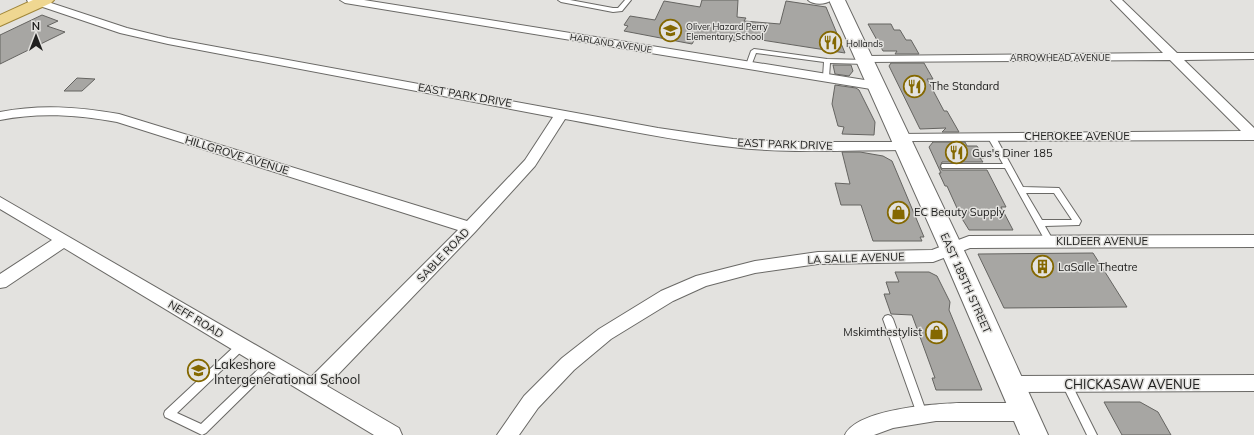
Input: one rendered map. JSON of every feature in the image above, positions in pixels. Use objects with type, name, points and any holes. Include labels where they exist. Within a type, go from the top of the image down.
[{"type":"main road","points":[[0,21],[39,1]]},
{"type":"street","name":"HARLAND AVENUE","points":[[345,0],[877,86]]},
{"type":"street","points":[[814,0],[826,0]]},
{"type":"street","name":"EAST 185TH STREET","points":[[837,0],[952,249],[1034,435]]},
{"type":"street","points":[[1116,0],[1172,57],[1254,136]]},
{"type":"street","name":"EAST PARK DRIVE","points":[[39,1],[124,31],[168,41],[658,132],[733,143],[790,146],[903,141]]},
{"type":"street","name":"ARROWHEAD AVENUE","points":[[866,60],[1254,56]]},
{"type":"street","name":"HILLGROVE AVENUE","points":[[0,116],[45,108],[71,110],[119,118],[470,228]]},
{"type":"street","name":"SABLE ROAD","points":[[313,388],[470,228],[530,162],[562,113]]},
{"type":"street","name":"CHEROKEE AVENUE","points":[[903,141],[991,136],[1254,136]]},
{"type":"street","name":"NEFF ROAD","points":[[0,202],[392,435]]},
{"type":"street","points":[[0,282],[64,240]]},
{"type":"street","name":"KILDEER AVENUE","points":[[952,249],[969,242],[1254,241]]},
{"type":"street","name":"LA SALLE AVENUE","points":[[507,435],[531,402],[568,364],[605,334],[666,296],[702,281],[755,267],[791,260],[831,256],[932,256],[952,249]]},
{"type":"street","name":"CHICKASAW AVENUE","points":[[1011,384],[1254,383]]},
{"type":"street","points":[[855,435],[905,415],[1023,412]]},
{"type":"lane","points":[[561,0],[613,10],[620,10],[628,0]]},
{"type":"lane","points":[[749,65],[754,50],[827,61],[866,60]]},
{"type":"lane","points":[[826,77],[827,61]]},
{"type":"lane","points":[[991,136],[1050,242]]},
{"type":"lane","points":[[945,166],[1008,166]]},
{"type":"lane","points":[[1021,190],[1056,190],[1077,221],[1076,223],[1039,223]]},
{"type":"lane","points":[[888,319],[922,414]]},
{"type":"lane","points":[[242,346],[169,414],[202,430],[271,364]]},
{"type":"lane","points":[[1066,384],[1092,435]]},
{"type":"building","points":[[702,0],[738,0],[737,17],[746,18],[744,21],[780,24],[786,1],[826,7],[845,53],[755,39],[738,39],[737,41],[698,34],[692,44],[624,31],[628,26],[624,25],[630,16],[655,20],[664,1],[700,7]]},
{"type":"building","points":[[42,15],[58,21],[47,26],[65,32],[0,64],[0,35]]},
{"type":"building","points":[[868,24],[891,24],[894,30],[900,30],[906,40],[911,40],[919,54],[895,54],[897,51],[883,51]]},
{"type":"building","points":[[891,63],[924,63],[933,79],[927,79],[944,111],[947,111],[959,132],[942,132],[946,128],[920,129],[889,66]]},
{"type":"building","points":[[833,65],[851,65],[853,71],[849,76],[835,74]]},
{"type":"building","points":[[77,78],[95,79],[82,91],[64,91]]},
{"type":"building","points":[[835,85],[856,88],[859,90],[875,122],[874,135],[842,134],[844,127],[838,126],[832,104]]},
{"type":"building","points":[[933,142],[965,142],[967,146],[977,146],[984,158],[980,158],[983,162],[942,162],[940,167],[942,170],[987,170],[1006,207],[1001,207],[1013,230],[969,230],[939,173],[941,173],[929,147]]},
{"type":"building","points":[[842,152],[860,152],[883,156],[892,161],[924,237],[920,237],[922,241],[873,241],[861,205],[841,205],[835,183],[850,184]]},
{"type":"building","name":"LaSalle Theatre","points":[[1093,253],[1127,307],[1004,308],[978,254]]},
{"type":"building","points":[[895,272],[929,272],[937,276],[950,302],[949,310],[982,390],[936,390],[932,378],[935,378],[912,315],[891,314],[884,294],[890,294],[886,282],[899,282]]},
{"type":"building","points":[[1104,402],[1140,402],[1158,412],[1171,435],[1122,435]]},
{"type":"place","name":"Oliver Hazard Perry Elementary School","points":[[670,31]]},
{"type":"place","name":"Hollands","points":[[830,43]]},
{"type":"place","name":"The Standard","points":[[915,86]]},
{"type":"place","name":"Gus's Diner 185","points":[[957,153]]},
{"type":"place","name":"EC Beauty Supply","points":[[899,212]]},
{"type":"place","name":"LaSalle Theatre","points":[[1043,267]]},
{"type":"place","name":"Mskimthestylist","points":[[937,332]]},
{"type":"place","name":"Lakeshore Intergenerational School","points":[[199,371]]}]
